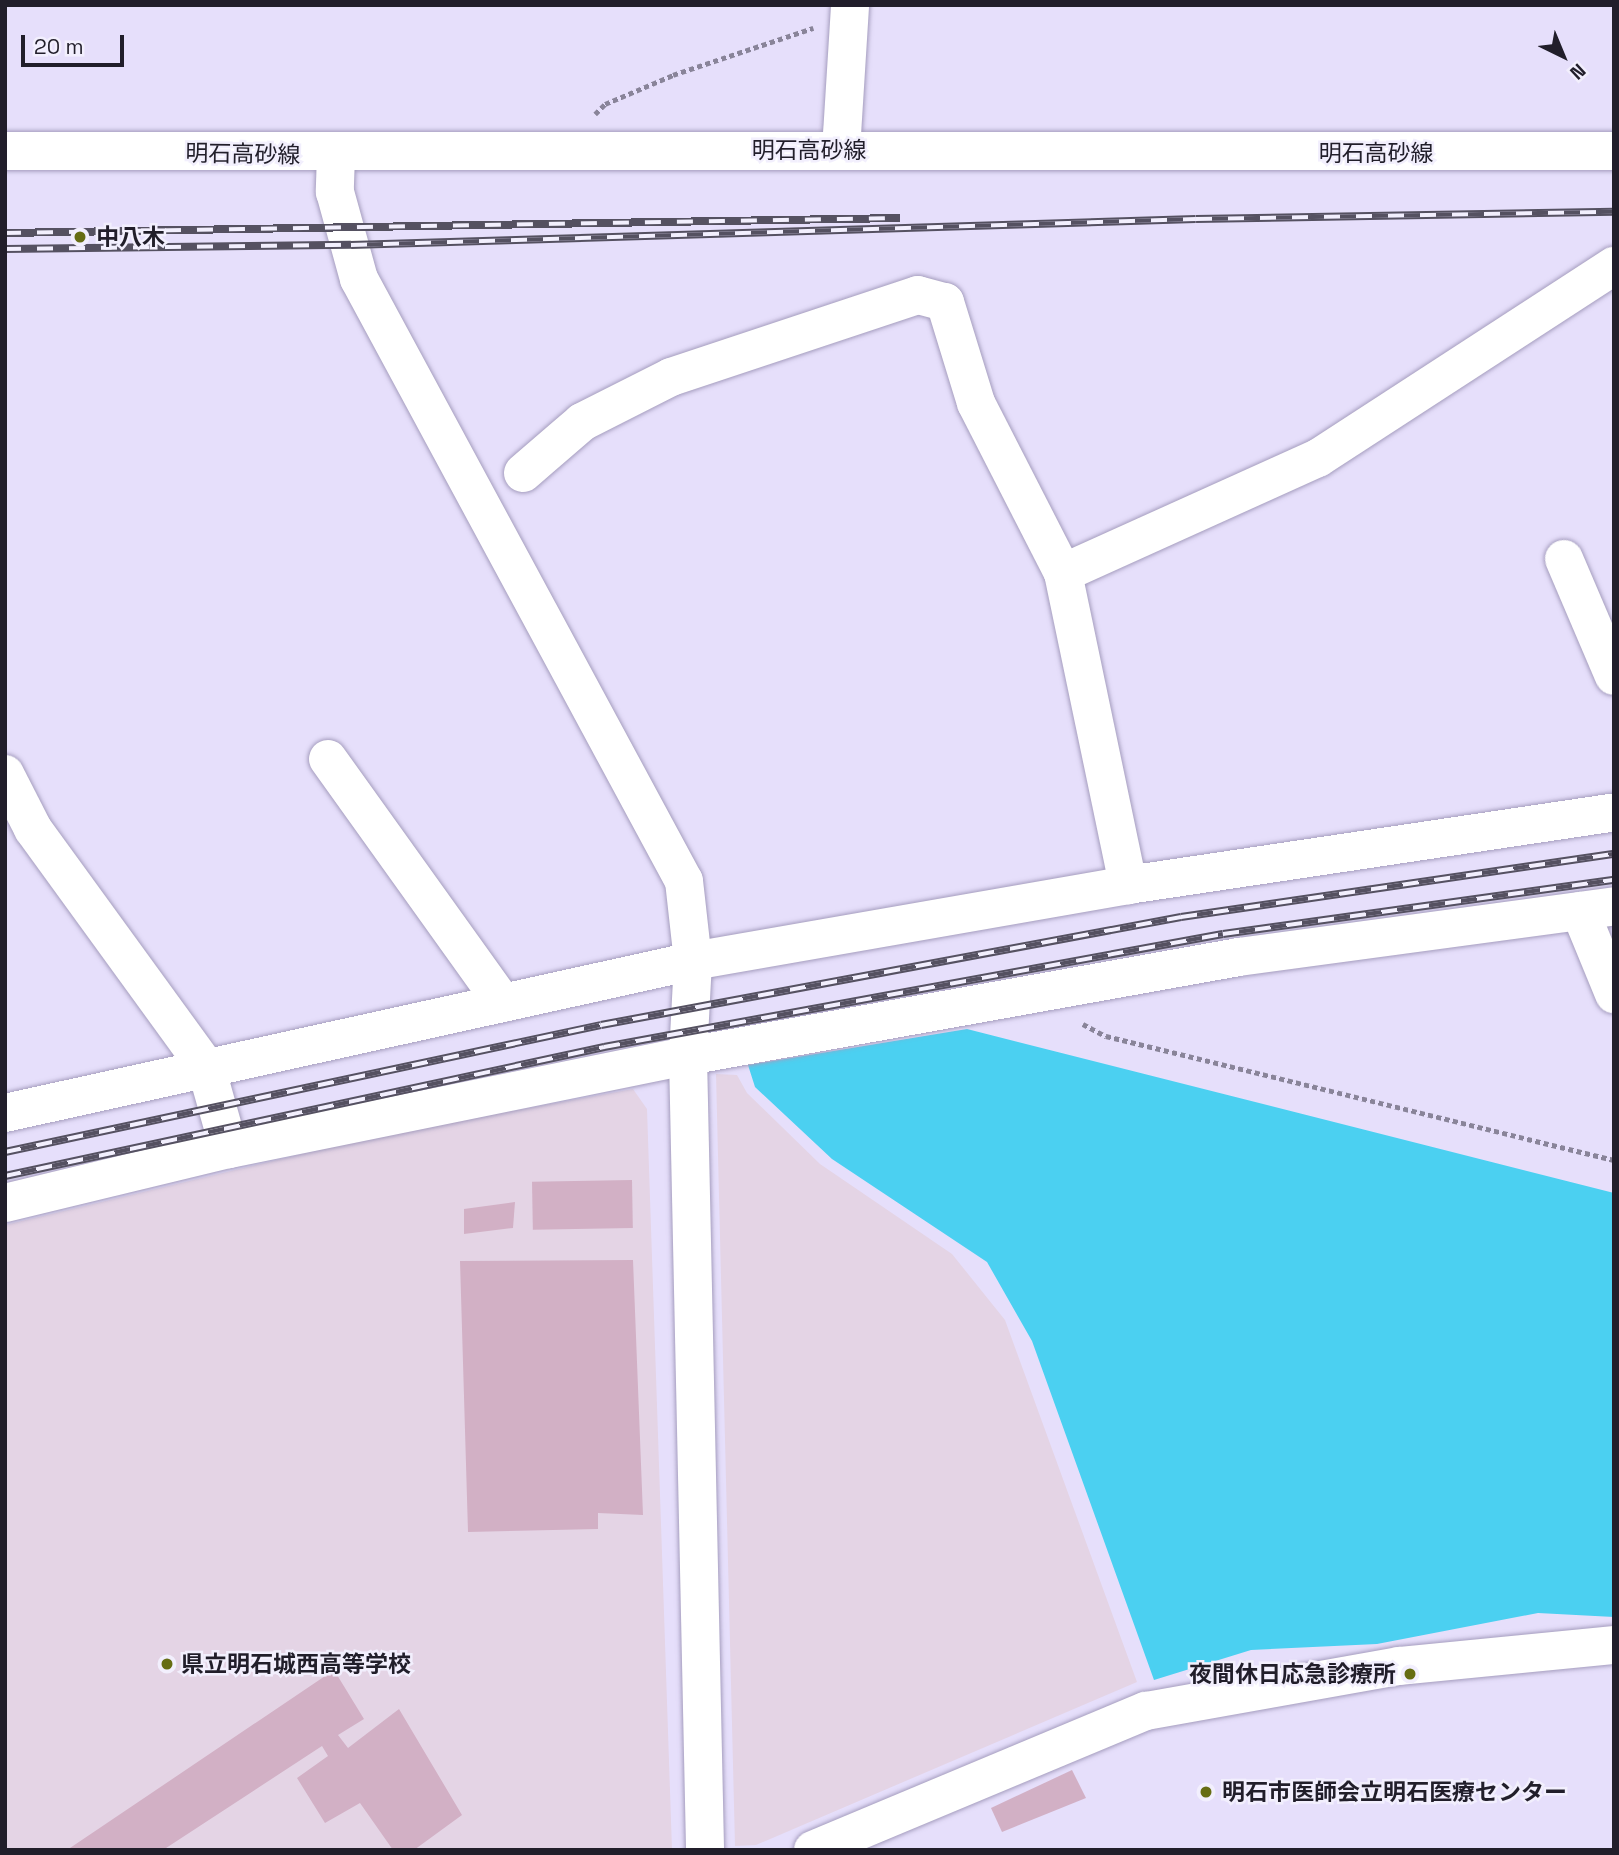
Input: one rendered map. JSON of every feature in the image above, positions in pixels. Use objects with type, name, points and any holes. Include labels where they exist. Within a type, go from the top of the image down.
[{"type":"street","points":[[841,150],[850,10]]},
{"type":"street","name":"明石高砂線","points":[[5,151],[336,155],[841,150],[1614,151]]},
{"type":"street","points":[[336,155],[335,192],[359,279],[684,881],[693,961],[688,1056],[705,1850]]},
{"type":"street","points":[[1063,573],[1318,458],[1614,266]]},
{"type":"street","points":[[523,473],[582,422],[671,377],[918,295],[945,302],[976,403],[1063,573],[1128,886]]},
{"type":"street","points":[[1564,559],[1614,676]]},
{"type":"street","points":[[328,759],[503,1003]]},
{"type":"street","points":[[5,774],[19,836],[206,1068],[229,1149]]},
{"type":"street","points":[[5,1114],[693,961],[1128,886],[1614,812]]},
{"type":"street","points":[[5,1203],[229,1149],[688,1056],[1239,957],[1597,909],[1614,995]]},
{"type":"street","points":[[813,1850],[1146,1711],[1399,1666],[1614,1645]]},
{"type":"path","points":[[561,152],[605,104],[850,10]]},
{"type":"path","points":[[1032,996],[1106,1036],[1614,1160]]},
{"type":"shaded area","points":[[716,1074],[737,1075],[747,1093],[820,1164],[952,1254],[1005,1320],[1137,1682],[756,1845],[735,1846]]},
{"type":"shaded area","points":[[633,1089],[647,1109],[672,1850],[5,1850],[5,1225],[381,1135]]},
{"type":"water","points":[[967,1029],[1614,1193],[1614,1617],[1538,1613],[1377,1644],[1251,1650],[1154,1680],[1032,1341],[987,1262],[832,1159],[755,1087],[748,1065]]},
{"type":"building","points":[[632,1180],[633,1228],[533,1230],[532,1182]]},
{"type":"building","points":[[515,1202],[513,1228],[464,1234],[464,1209]]},
{"type":"building","points":[[633,1260],[643,1515],[598,1513],[598,1529],[468,1532],[460,1261]]},
{"type":"building","points":[[334,1670],[364,1719],[338,1735],[348,1748],[399,1709],[462,1815],[414,1850],[393,1850],[360,1803],[325,1823],[297,1778],[328,1756],[322,1746],[163,1850],[67,1850]]},
{"type":"building","points":[[1072,1770],[1086,1798],[1002,1832],[991,1808]]},
{"type":"railway","points":[[5,249],[351,245],[1196,219],[1614,212]]},
{"type":"railway","points":[[5,233],[900,218]]},
{"type":"railway","points":[[5,1152],[601,1025],[1181,917],[1614,854]]},
{"type":"railway","points":[[5,1176],[604,1047],[1223,934],[1614,880]]},
{"type":"place","name":"中八木","points":[[80,237]]},
{"type":"place","name":"県立明石城西高等学校","points":[[167,1664]]},
{"type":"place","name":"夜間休日応急診療所","points":[[1410,1674]]},
{"type":"place","name":"明石市医師会立明石医療センター","points":[[1206,1792]]}]
